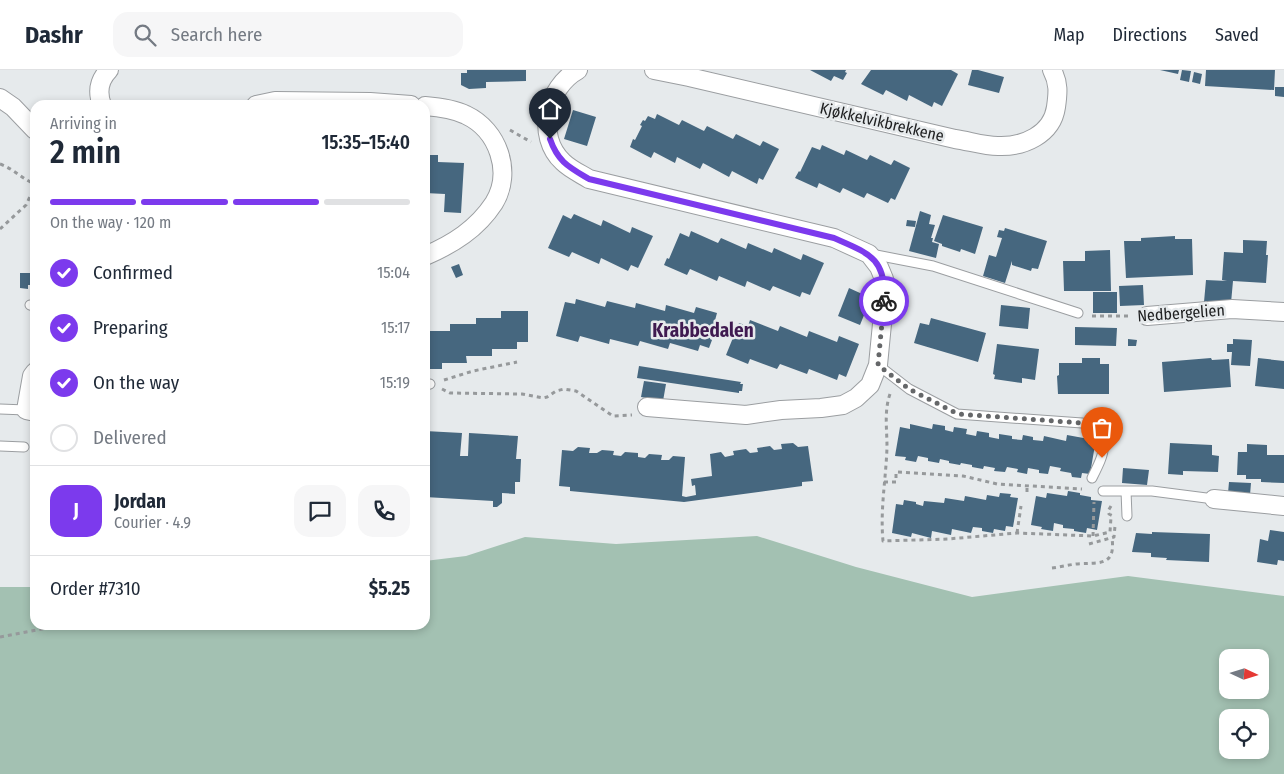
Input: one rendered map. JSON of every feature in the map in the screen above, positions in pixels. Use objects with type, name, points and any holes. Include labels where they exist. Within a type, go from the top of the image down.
[{"type":"street","points":[[100,100],[98,95],[102,77],[109,70]]},
{"type":"street","points":[[578,70],[568,76],[559,86],[548,111],[547,125],[554,151],[563,163],[589,179],[834,238],[869,254],[879,267],[884,280],[878,365],[870,385],[856,398],[843,405],[746,415],[647,407]]},
{"type":"street","name":"Kjøkkelvikbrekkene","points":[[654,70],[956,139],[998,146],[1026,143],[1038,137],[1048,128],[1055,116],[1058,89],[1052,70]]},
{"type":"street","points":[[0,98],[13,107],[30,125]]},
{"type":"street","points":[[430,106],[465,114],[491,135],[500,155],[502,178],[495,202],[476,226],[444,248],[430,254]]},
{"type":"street","name":"Nedbergelien","points":[[1147,316],[1232,309],[1284,312]]},
{"type":"street","points":[[1214,499],[1284,506]]},
{"type":"lane","points":[[869,254],[933,266],[1078,313]]},
{"type":"lane","points":[[878,365],[909,389],[958,414],[1082,423],[1093,427],[1102,436],[1104,446],[1102,458],[1092,478]]},
{"type":"lane","points":[[0,408],[30,411]]},
{"type":"lane","points":[[0,446],[24,447]]},
{"type":"lane","points":[[1103,491],[1152,490],[1214,499]]},
{"type":"lane","points":[[1126,491],[1127,516]]},
{"type":"path","points":[[491,135],[501,120],[511,131],[523,136],[545,155],[554,151]]},
{"type":"path","points":[[0,164],[11,168],[30,182]]},
{"type":"path","points":[[0,229],[26,205],[30,196]]},
{"type":"path","name":"Nedbergelien","points":[[1078,313],[1099,317],[1147,316]]},
{"type":"path","points":[[430,384],[473,371],[516,362]]},
{"type":"path","points":[[430,386],[450,393],[522,394],[543,398],[556,391],[576,391],[613,416],[618,417],[637,414],[646,415],[647,407]]},
{"type":"path","points":[[888,400],[885,432],[887,446],[881,521],[882,541],[948,539],[1017,533],[1093,536],[1110,532],[1111,515]]},
{"type":"path","points":[[884,482],[896,482],[896,472],[963,476],[997,484],[1086,490]]},
{"type":"path","points":[[1027,486],[1027,492]]},
{"type":"path","points":[[1093,536],[1094,501]]},
{"type":"path","points":[[1017,533],[1021,506]]},
{"type":"path","points":[[1052,568],[1075,564],[1100,564],[1107,560],[1113,548],[1112,538],[1114,537],[1116,516]]},
{"type":"path","points":[[1089,544],[1112,538]]},
{"type":"path","points":[[0,637],[40,630]]},
{"type":"green space","points":[[757,536],[856,567],[972,597],[1128,576],[1284,596],[1284,774],[0,774],[0,587],[30,587],[30,630],[430,630],[430,560],[466,556],[525,537],[616,544]]},
{"type":"building","points":[[467,70],[526,70],[526,81],[486,82],[486,88],[469,89],[461,85],[461,73],[467,73]]},
{"type":"building","points":[[810,70],[846,70],[845,72],[847,73],[843,80],[834,76],[831,81]]},
{"type":"building","points":[[871,70],[951,70],[958,74],[942,106],[934,102],[932,107],[909,95],[907,101],[886,90],[883,95],[861,84]]},
{"type":"building","points":[[972,70],[1004,77],[999,93],[968,85]]},
{"type":"building","points":[[1160,70],[1179,70],[1178,74]]},
{"type":"building","points":[[1182,70],[1191,71],[1189,82],[1180,80]]},
{"type":"building","points":[[1206,70],[1275,70],[1274,90],[1205,86]]},
{"type":"building","points":[[1194,72],[1202,74],[1200,84],[1192,82]]},
{"type":"building","points":[[1275,87],[1284,87],[1284,97],[1275,96]]},
{"type":"building","points":[[573,110],[596,117],[587,146],[564,139]]},
{"type":"building","points":[[657,114],[679,125],[682,120],[704,131],[707,126],[733,139],[736,134],[760,146],[763,141],[779,149],[763,180],[759,178],[757,184],[732,171],[729,177],[703,163],[700,169],[677,157],[675,163],[654,152],[651,158],[630,147],[642,126],[640,125],[643,120],[645,121],[648,116],[655,119]]},
{"type":"building","points":[[822,145],[844,155],[846,150],[867,160],[870,155],[891,165],[894,160],[910,168],[895,200],[891,198],[888,203],[867,193],[864,198],[843,188],[840,193],[819,183],[817,188],[795,178],[812,147],[820,150]]},
{"type":"building","points":[[430,155],[438,155],[438,162],[464,163],[461,213],[444,212],[445,194],[430,193]]},
{"type":"building","points":[[920,211],[931,215],[929,224],[935,225],[931,238],[933,238],[932,242],[939,244],[936,258],[909,251]]},
{"type":"building","points":[[574,214],[601,226],[603,220],[630,233],[632,227],[653,236],[638,268],[631,265],[628,271],[601,258],[599,264],[572,252],[569,257],[548,248],[563,215],[571,219]]},
{"type":"building","points":[[943,215],[983,227],[975,254],[961,249],[960,252],[934,241]]},
{"type":"building","points":[[907,220],[916,221],[915,227],[906,226]]},
{"type":"building","points":[[1005,228],[1047,241],[1038,269],[1032,268],[1031,271],[1012,265],[1012,261],[1005,283],[983,276],[989,255],[996,257],[1002,238],[997,237],[999,230],[1004,231]]},
{"type":"building","points":[[691,231],[718,243],[721,238],[746,249],[748,243],[772,253],[774,248],[801,260],[803,254],[824,263],[810,295],[802,292],[800,297],[773,286],[770,291],[747,281],[745,287],[719,276],[717,281],[690,269],[687,275],[664,265],[667,258],[669,259],[680,233],[689,237]]},
{"type":"building","points":[[1175,236],[1175,239],[1192,239],[1193,275],[1126,278],[1124,241],[1141,241],[1141,238]]},
{"type":"building","points":[[1243,240],[1267,241],[1266,283],[1233,281],[1231,303],[1204,302],[1206,280],[1227,281],[1222,280],[1224,252],[1243,253]]},
{"type":"building","points":[[1110,250],[1111,291],[1064,291],[1063,261],[1085,261],[1085,251]]},
{"type":"building","points":[[459,264],[463,275],[456,278],[451,267]]},
{"type":"building","points":[[20,273],[30,273],[28,289],[20,288]]},
{"type":"building","points":[[1143,285],[1144,305],[1120,306],[1119,286]]},
{"type":"building","points":[[849,288],[871,298],[860,325],[838,316]]},
{"type":"building","points":[[1093,292],[1117,292],[1117,313],[1093,313]]},
{"type":"building","points":[[576,299],[605,307],[607,301],[635,308],[636,303],[665,311],[666,305],[694,313],[696,307],[717,313],[710,339],[712,340],[709,348],[700,345],[698,351],[670,343],[668,349],[640,341],[638,346],[610,339],[609,344],[580,336],[578,342],[556,336],[565,302],[575,304]]},
{"type":"building","points":[[1001,305],[1030,308],[1028,329],[999,326]]},
{"type":"building","points":[[501,311],[528,311],[528,342],[517,342],[517,349],[492,349],[492,356],[466,356],[467,363],[442,363],[442,369],[430,369],[430,331],[450,331],[450,324],[476,324],[476,318],[501,318]]},
{"type":"building","points":[[931,318],[986,333],[978,362],[914,343],[920,323],[929,325]]},
{"type":"building","points":[[750,320],[778,331],[780,326],[807,337],[809,331],[837,342],[839,336],[859,344],[846,377],[839,374],[837,380],[809,369],[807,374],[780,364],[777,369],[750,359],[748,364],[726,355],[739,323],[748,326]]},
{"type":"building","points":[[1075,327],[1117,328],[1116,346],[1075,345]]},
{"type":"building","points":[[1128,339],[1137,340],[1136,346],[1128,346]]},
{"type":"building","points":[[1233,339],[1252,340],[1250,366],[1231,365],[1232,352],[1227,352],[1227,344],[1233,344]]},
{"type":"building","points":[[997,344],[1039,349],[1035,380],[1022,378],[1022,383],[994,379]]},
{"type":"building","points":[[1082,358],[1100,358],[1100,364],[1109,364],[1109,394],[1058,394],[1057,376],[1059,375],[1059,363],[1082,363]]},
{"type":"building","points":[[1211,358],[1212,360],[1229,359],[1231,387],[1164,392],[1162,362]]},
{"type":"building","points":[[1258,358],[1284,361],[1284,389],[1255,386]]},
{"type":"building","points":[[639,366],[741,382],[740,384],[743,384],[742,391],[739,391],[739,393],[637,378]]},
{"type":"building","points":[[644,381],[666,384],[663,401],[641,397]]},
{"type":"building","points":[[910,424],[932,429],[933,424],[945,426],[945,430],[953,432],[954,427],[967,429],[966,434],[976,436],[977,431],[989,433],[989,437],[999,439],[999,434],[1012,436],[1012,439],[1022,440],[1023,435],[1033,437],[1033,440],[1043,441],[1044,436],[1066,441],[1067,435],[1089,439],[1088,444],[1095,445],[1090,474],[1082,473],[1081,478],[1072,477],[1071,473],[1060,471],[1061,468],[1050,466],[1048,474],[1039,473],[1039,470],[1028,468],[1027,474],[1017,472],[1018,469],[1007,467],[1005,472],[994,471],[995,468],[984,466],[983,469],[961,463],[960,465],[949,463],[949,461],[940,459],[939,463],[928,461],[928,458],[918,456],[916,462],[905,460],[906,457],[895,456],[900,427],[910,429]]},
{"type":"building","points":[[430,431],[462,433],[460,456],[468,456],[469,433],[518,436],[516,459],[521,459],[520,482],[515,482],[515,494],[502,493],[502,503],[497,507],[493,507],[493,501],[430,497]]},
{"type":"building","points":[[793,443],[798,447],[808,446],[813,481],[802,482],[802,486],[684,502],[570,491],[570,487],[559,486],[562,450],[573,451],[578,447],[590,448],[589,453],[597,453],[602,450],[614,451],[613,455],[621,456],[625,452],[638,453],[638,457],[645,458],[649,454],[662,455],[661,460],[669,460],[673,456],[685,457],[682,496],[686,497],[696,495],[695,485],[692,486],[691,479],[712,476],[710,454],[721,452],[725,457],[734,455],[733,451],[746,449],[750,453],[758,452],[757,448],[770,446],[774,450],[782,449],[781,444]]},
{"type":"building","points":[[1170,443],[1212,445],[1212,455],[1219,456],[1218,472],[1183,471],[1183,475],[1168,474]]},
{"type":"building","points":[[1247,444],[1267,445],[1267,455],[1284,455],[1284,483],[1261,482],[1261,479],[1246,479],[1246,475],[1237,475],[1238,452],[1247,452]]},
{"type":"building","points":[[1123,468],[1149,470],[1147,485],[1122,483]]},
{"type":"building","points":[[1229,482],[1251,483],[1250,495],[1228,493]]},
{"type":"building","points":[[1068,491],[1091,497],[1091,500],[1102,501],[1097,530],[1087,528],[1086,533],[1063,528],[1063,525],[1054,523],[1053,531],[1031,525],[1036,496],[1046,498],[1047,493],[1067,496]]},
{"type":"building","points":[[1000,493],[1011,494],[1010,497],[1018,498],[1013,527],[1006,526],[1005,531],[994,529],[993,533],[982,531],[982,528],[973,527],[971,533],[952,529],[951,535],[932,531],[931,538],[912,533],[911,537],[892,533],[896,504],[903,505],[904,500],[916,502],[916,504],[923,506],[924,501],[944,503],[945,498],[964,501],[965,496],[986,500],[987,495],[999,497]]},
{"type":"building","points":[[1270,530],[1284,532],[1284,561],[1278,560],[1277,565],[1257,562],[1260,539],[1268,541]]},
{"type":"building","points":[[1152,532],[1210,534],[1209,562],[1166,560],[1167,558],[1151,557],[1151,553],[1132,552],[1136,533],[1152,534]]},
{"type":"way so far","points":[[884,301],[878,365],[909,389],[958,414],[1082,423],[1093,427],[1102,436],[1104,446],[1102,458]]},
{"type":"district","name":"Krabbedalen","points":[[703,330]]},
{"type":"route","points":[[550,139],[554,151],[563,163],[589,179],[834,238],[869,254],[879,267],[884,280],[884,301]]}]
